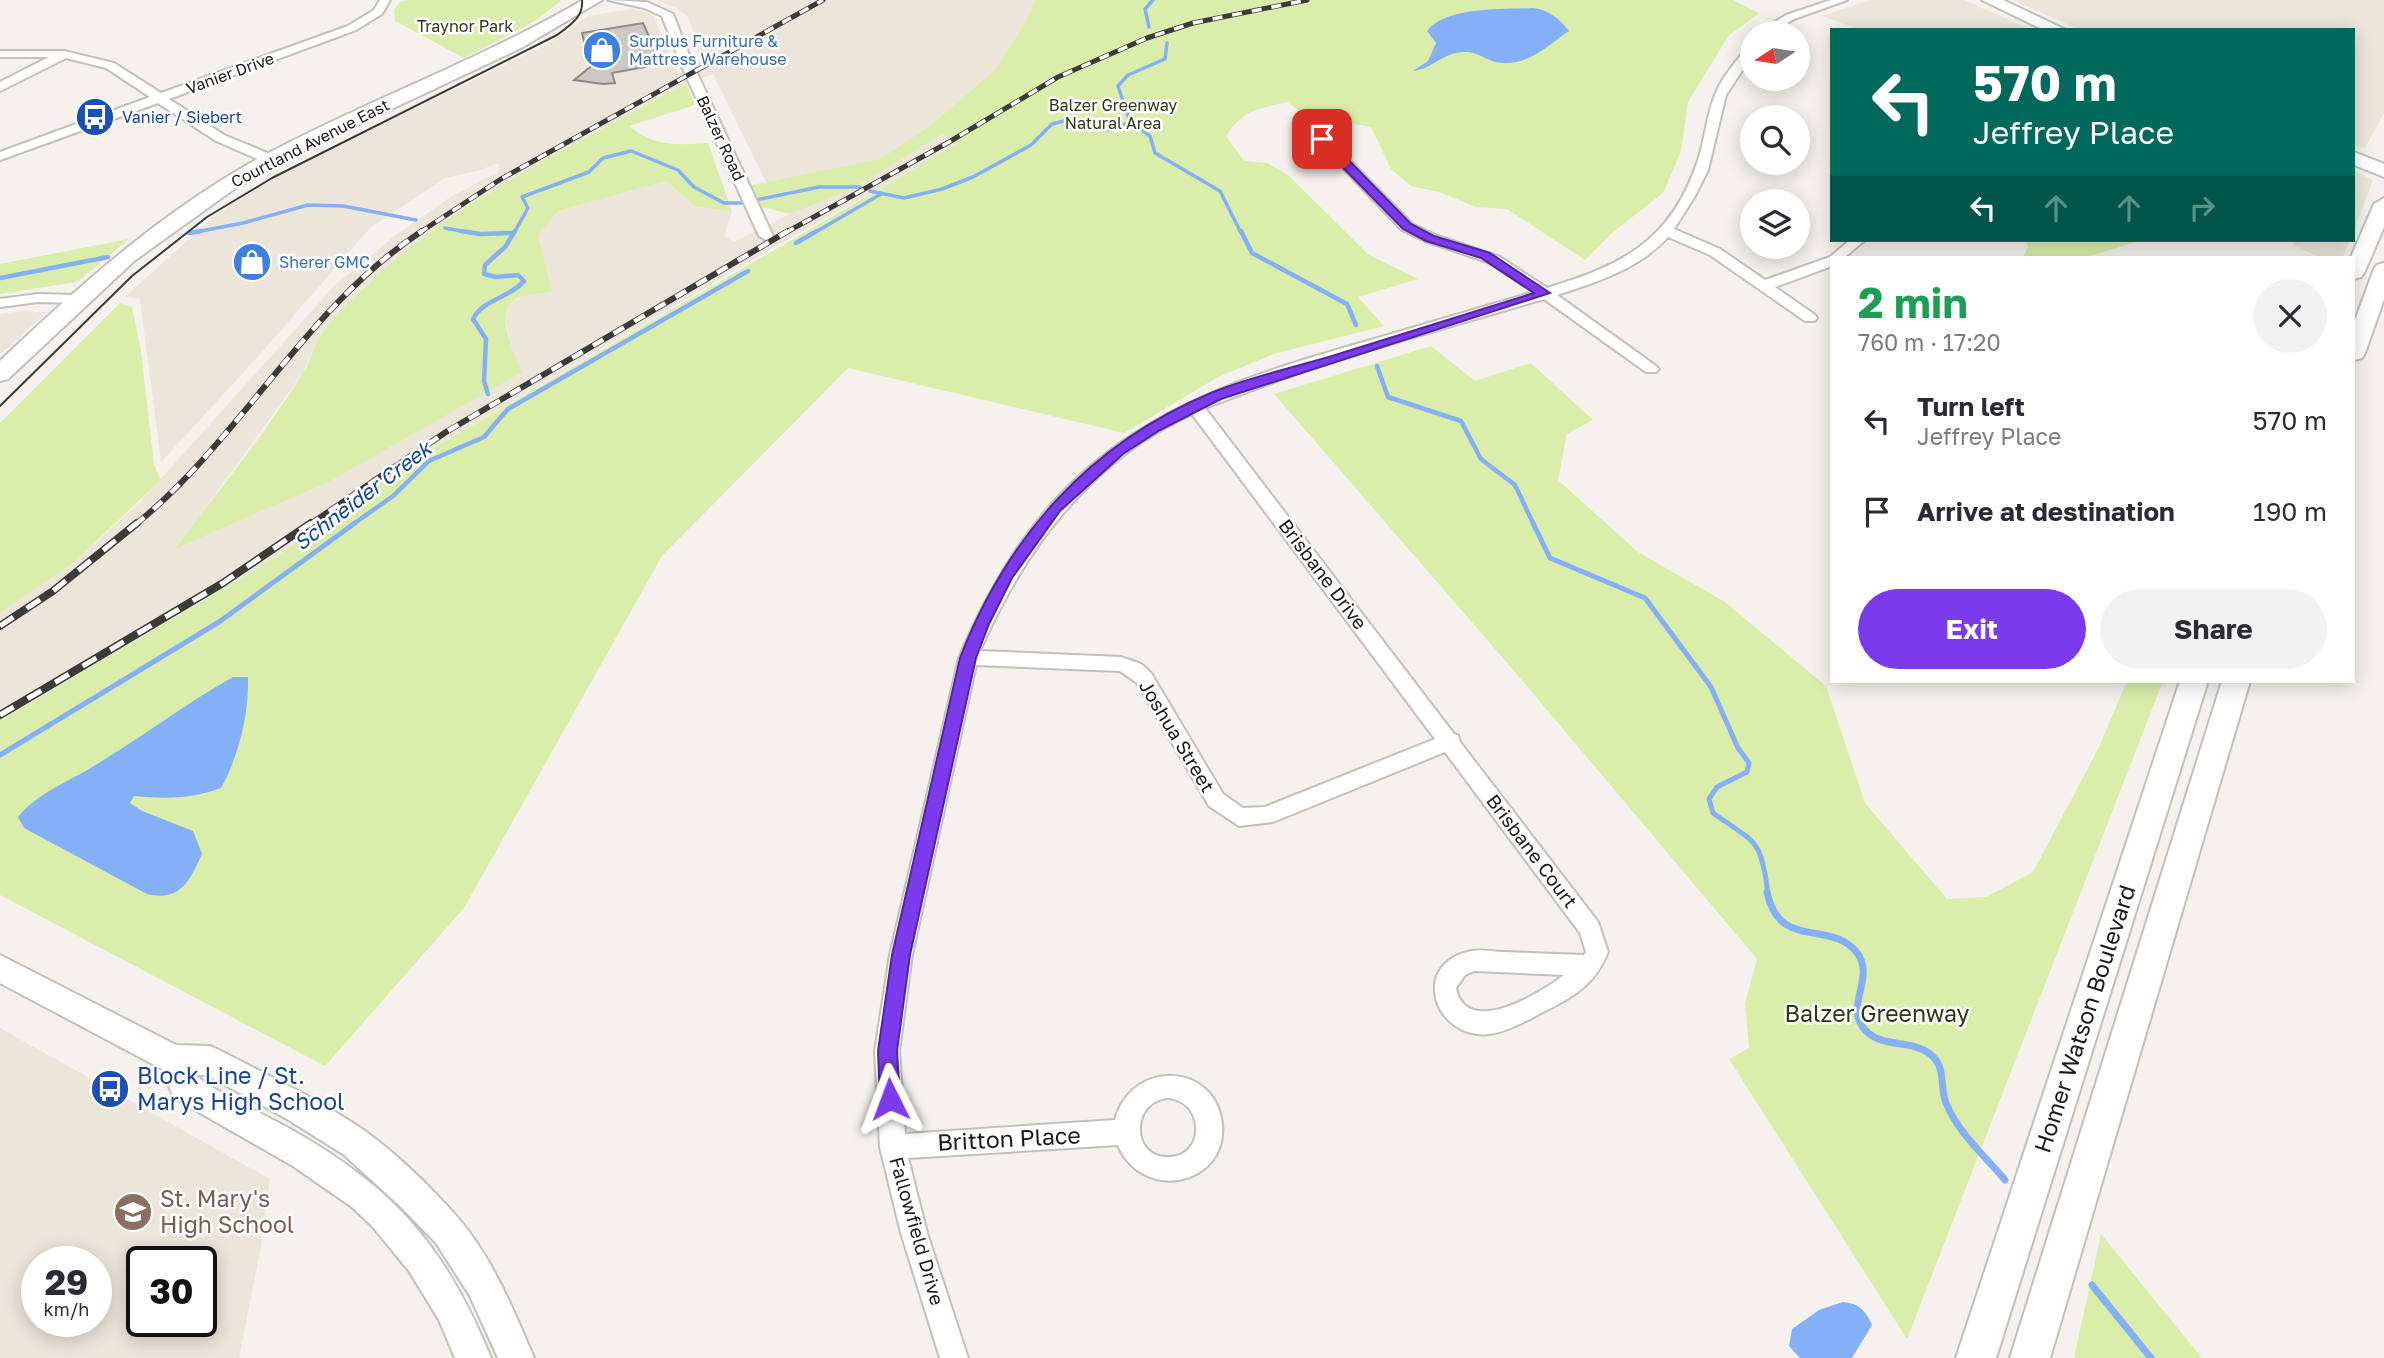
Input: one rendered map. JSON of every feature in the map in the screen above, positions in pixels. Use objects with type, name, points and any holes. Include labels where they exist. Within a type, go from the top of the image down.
[{"type":"main road","name":"Courtland Avenue East","points":[[509,46],[519,36],[576,0]]},
{"type":"main road","name":"Courtland Avenue East","points":[[0,374],[120,260],[185,211],[272,160],[527,39],[594,0]]},
{"type":"main road","points":[[1990,0],[2053,28]]},
{"type":"main road","points":[[2355,158],[2384,171]]},
{"type":"main road","points":[[2355,271],[2384,204]]},
{"type":"main road","points":[[2355,351],[2384,269]]},
{"type":"main road","name":"Homer Watson Boulevard","points":[[1976,1358],[2193,683]]},
{"type":"main road","points":[[2030,1358],[2235,683]]},
{"type":"street","name":"Vanier Drive","points":[[0,156],[352,28],[377,12],[385,0]]},
{"type":"street","name":"Balzer Road","points":[[613,0],[646,5],[667,15],[766,236]]},
{"type":"street","points":[[1783,21],[1842,0]]},
{"type":"street","points":[[0,54],[64,54],[110,65],[220,138],[272,160]]},
{"type":"street","points":[[0,87],[64,54]]},
{"type":"street","name":"Fallowfield Drive","points":[[954,1358],[914,1233],[893,1147],[887,1051],[901,955],[968,658],[981,624],[1006,576],[1055,508],[1118,451],[1195,406],[1279,375],[1544,293],[1624,265],[1647,250],[1666,231],[1696,182],[1705,161],[1723,88],[1740,65]]},
{"type":"street","points":[[1322,139],[1407,227],[1430,238],[1486,255],[1651,369]]},
{"type":"street","points":[[1666,231],[1715,252],[1810,318]]},
{"type":"street","points":[[1838,256],[1856,242]]},
{"type":"street","points":[[1766,285],[1830,262]]},
{"type":"street","points":[[0,303],[38,298],[76,299]]},
{"type":"street","name":"Brisbane Drive","points":[[1195,406],[1451,741]]},
{"type":"street","name":"Joshua Street","points":[[968,658],[1121,664],[1134,669],[1144,678],[1216,800],[1239,817],[1266,816],[1451,741]]},
{"type":"street","name":"Brisbane Court","points":[[1451,741],[1590,929],[1597,952],[1591,966]]},
{"type":"street","points":[[1474,961],[1591,966],[1563,990],[1488,1024],[1472,1022],[1457,1014],[1447,1001],[1444,987],[1448,973],[1459,964],[1474,961]]},
{"type":"street","points":[[0,968],[173,1059],[210,1061],[298,1108],[354,1143],[412,1194],[448,1231],[482,1284],[516,1358]]},
{"type":"street","points":[[173,1059],[185,1087],[344,1180],[386,1217],[421,1260],[445,1298],[473,1358]]},
{"type":"street","name":"Britton Place","points":[[893,1147],[1126,1132]]},
{"type":"shaded area","points":[[657,0],[1035,0],[1027,19],[996,69],[931,125],[880,159],[767,184],[713,74],[686,84],[486,195],[367,284],[321,333],[304,371],[177,548],[331,481],[521,372],[511,350],[505,315],[510,303],[526,295],[551,292],[538,236],[558,211],[666,181],[696,207],[732,211],[724,236],[734,242],[790,214],[851,190],[964,121],[1276,0],[915,169],[785,241],[418,457],[275,558],[0,721],[0,613],[73,563],[140,502],[336,284],[392,238],[449,198],[498,172],[499,163],[445,178],[371,227],[161,462],[140,299],[125,297],[213,217],[272,179],[551,42],[588,16],[632,9],[646,12],[654,17],[678,74],[705,59],[687,16]]},
{"type":"shaded area","points":[[1871,0],[1964,0],[2027,28],[1855,28],[1822,16]]},
{"type":"shaded area","points":[[2013,0],[2384,0],[2384,113],[2365,148],[2355,146],[2355,28],[2076,28]]},
{"type":"shaded area","points":[[2355,171],[2373,180],[2355,227]]},
{"type":"shaded area","points":[[2293,242],[2349,242],[2343,256],[2317,256],[2294,246]]},
{"type":"shaded area","points":[[21,311],[47,312],[0,355],[0,314]]},
{"type":"shaded area","name":"St. Mary's High School","points":[[0,1028],[270,1179],[261,1246],[239,1358],[0,1358]]},
{"type":"green space","name":"Traynor Park","points":[[562,0],[535,21],[464,58],[395,21],[394,10],[400,2]]},
{"type":"green space","name":"Balzer Greenway Natural Area","points":[[1035,0],[1732,0],[1760,13],[1749,21],[1740,21],[1740,27],[1729,35],[1688,102],[1681,151],[1663,193],[1613,232],[1585,260],[1507,209],[1476,207],[1439,192],[1411,186],[1391,169],[1371,127],[1304,114],[1287,102],[1259,109],[1245,116],[1226,136],[1244,161],[1267,163],[1288,175],[1369,255],[1418,279],[1358,297],[1384,326],[1274,354],[1218,377],[1124,433],[848,368],[662,556],[464,908],[325,1066],[0,895],[0,721],[275,558],[418,457],[957,144],[943,134],[851,190],[790,214],[758,206],[747,186],[880,159],[931,125],[996,69],[1027,19]]},
{"type":"green space","points":[[686,84],[695,105],[629,126],[657,141],[676,144],[708,143],[732,211],[696,207],[666,181],[558,211],[538,236],[552,292],[519,298],[506,310],[506,328],[522,372],[331,481],[175,549],[288,396],[306,368],[324,330],[362,290],[403,254],[493,191]]},
{"type":"green space","points":[[129,239],[77,282],[0,294],[0,264]]},
{"type":"green space","points":[[2026,242],[2136,242],[2090,256],[2024,256],[2028,247]]},
{"type":"green space","points":[[120,303],[132,307],[141,351],[154,465],[161,480],[73,563],[0,613],[0,423]]},
{"type":"green space","name":"Balzer Greenway","points":[[1431,346],[1475,381],[1531,363],[1593,420],[1567,434],[1558,480],[1638,552],[1725,602],[1826,686],[1865,803],[1947,899],[1986,897],[2033,872],[2098,749],[2126,683],[2162,683],[1907,1339],[1729,1059],[1749,1048],[1745,1003],[1757,959],[1509,665],[1274,394]]},
{"type":"green space","points":[[2101,1234],[2202,1358],[2074,1358]]},
{"type":"water","points":[[1533,8],[1553,15],[1569,31],[1535,55],[1517,62],[1495,62],[1464,52],[1413,71],[1428,61],[1436,43],[1427,31],[1436,23],[1461,13]]},
{"type":"water","points":[[233,677],[248,677],[247,705],[238,749],[221,788],[178,797],[134,796],[130,803],[142,811],[193,831],[202,854],[188,881],[176,892],[158,896],[147,894],[24,828],[18,817],[42,796],[107,758]]},
{"type":"water","points":[[1843,1302],[1861,1309],[1872,1325],[1852,1358],[1800,1358],[1789,1346],[1792,1329],[1819,1310]]},
{"type":"building","name":"Surplus Furniture & Mattress Warehouse","points":[[643,23],[661,64],[612,73],[615,83],[574,80],[614,48],[587,53],[582,33]]},
{"type":"waterway","name":"Schneider Creek","points":[[1149,27],[1145,9],[1153,0]]},
{"type":"waterway","name":"Schneider Creek","points":[[1130,122],[1118,86],[1128,75],[1165,59],[1167,43]]},
{"type":"waterway","name":"Schneider Creek","points":[[870,191],[904,198],[942,189],[973,177],[1031,145],[1052,124],[1068,120],[1094,129],[1112,130],[1130,122]]},
{"type":"waterway","points":[[1130,122],[1150,136],[1155,153],[1220,191],[1241,233]]},
{"type":"waterway","name":"Schneider Creek","points":[[514,233],[528,208],[522,197],[589,172],[603,158],[631,151],[678,170],[694,187],[724,203],[741,203],[819,187],[860,187]]},
{"type":"waterway","name":"Schneider Creek","points":[[814,233],[881,194]]},
{"type":"waterway","points":[[191,233],[243,223],[308,205],[343,206],[416,220]]},
{"type":"waterway","points":[[445,228],[462,231]]},
{"type":"waterway","points":[[189,233],[201,231]]},
{"type":"waterway","points":[[462,231],[480,234],[513,233]]},
{"type":"waterway","points":[[462,231],[472,233]]},
{"type":"waterway","name":"Schneider Creek","points":[[488,394],[484,381],[486,339],[473,319],[483,307],[524,281],[518,275],[496,277],[484,274],[485,265],[505,247],[515,231]]},
{"type":"waterway","name":"Schneider Creek","points":[[796,243],[817,231]]},
{"type":"waterway","points":[[1241,231],[1252,253],[1347,304],[1356,325]]},
{"type":"waterway","points":[[0,278],[108,257]]},
{"type":"waterway","name":"Schneider Creek","points":[[352,525],[393,496],[429,461],[484,437],[508,409],[748,271]]},
{"type":"waterway","points":[[1377,366],[1388,397],[1461,421],[1481,459],[1515,485],[1534,525]]},
{"type":"waterway","name":"Schneider Creek","points":[[0,755],[219,622],[355,523]]},
{"type":"waterway","points":[[1533,523],[1550,558],[1645,598],[1711,687],[1738,748],[1749,763],[1747,772],[1717,787],[1709,799],[1713,813],[1747,837],[1759,851],[1768,894]]},
{"type":"waterway","points":[[1767,892],[1773,910],[1783,922],[1794,928],[1847,943],[1858,954],[1863,972],[1857,1009],[1862,1026],[1877,1038],[1922,1049],[1935,1059],[1941,1071],[1944,1097],[1951,1114],[2005,1180]]},
{"type":"waterway","points":[[2092,1285],[2151,1358]]},
{"type":"tram line","points":[[0,406],[132,276],[207,217],[272,178],[557,35],[578,16],[582,0]]},
{"type":"railway","points":[[422,231],[501,179],[823,0]]},
{"type":"railway","points":[[785,233],[949,142],[1058,77],[1147,38],[1193,23],[1307,0]]},
{"type":"railway","points":[[135,525],[173,491],[209,453],[308,334],[343,297],[381,262],[422,231]]},
{"type":"railway","points":[[309,525],[446,432],[788,231]]},
{"type":"railway","points":[[0,626],[53,591],[137,523]]},
{"type":"railway","points":[[0,715],[223,583],[311,523]]},
{"type":"place","name":"Surplus Furniture & Mattress Warehouse","points":[[602,50]]},
{"type":"place","name":"Vanier / Siebert","points":[[95,117]]},
{"type":"place","name":"Sherer GMC","points":[[252,262]]},
{"type":"place","name":"Block Line / St. Marys High School","points":[[110,1089]]},
{"type":"place","name":"St. Mary's High School","points":[[133,1212]]},
{"type":"route","points":[[890,1099],[887,1051],[901,955],[968,658],[981,624],[1006,576],[1055,508],[1118,451],[1156,427],[1216,396],[1544,293],[1486,255],[1430,238],[1407,227],[1322,139]]}]
